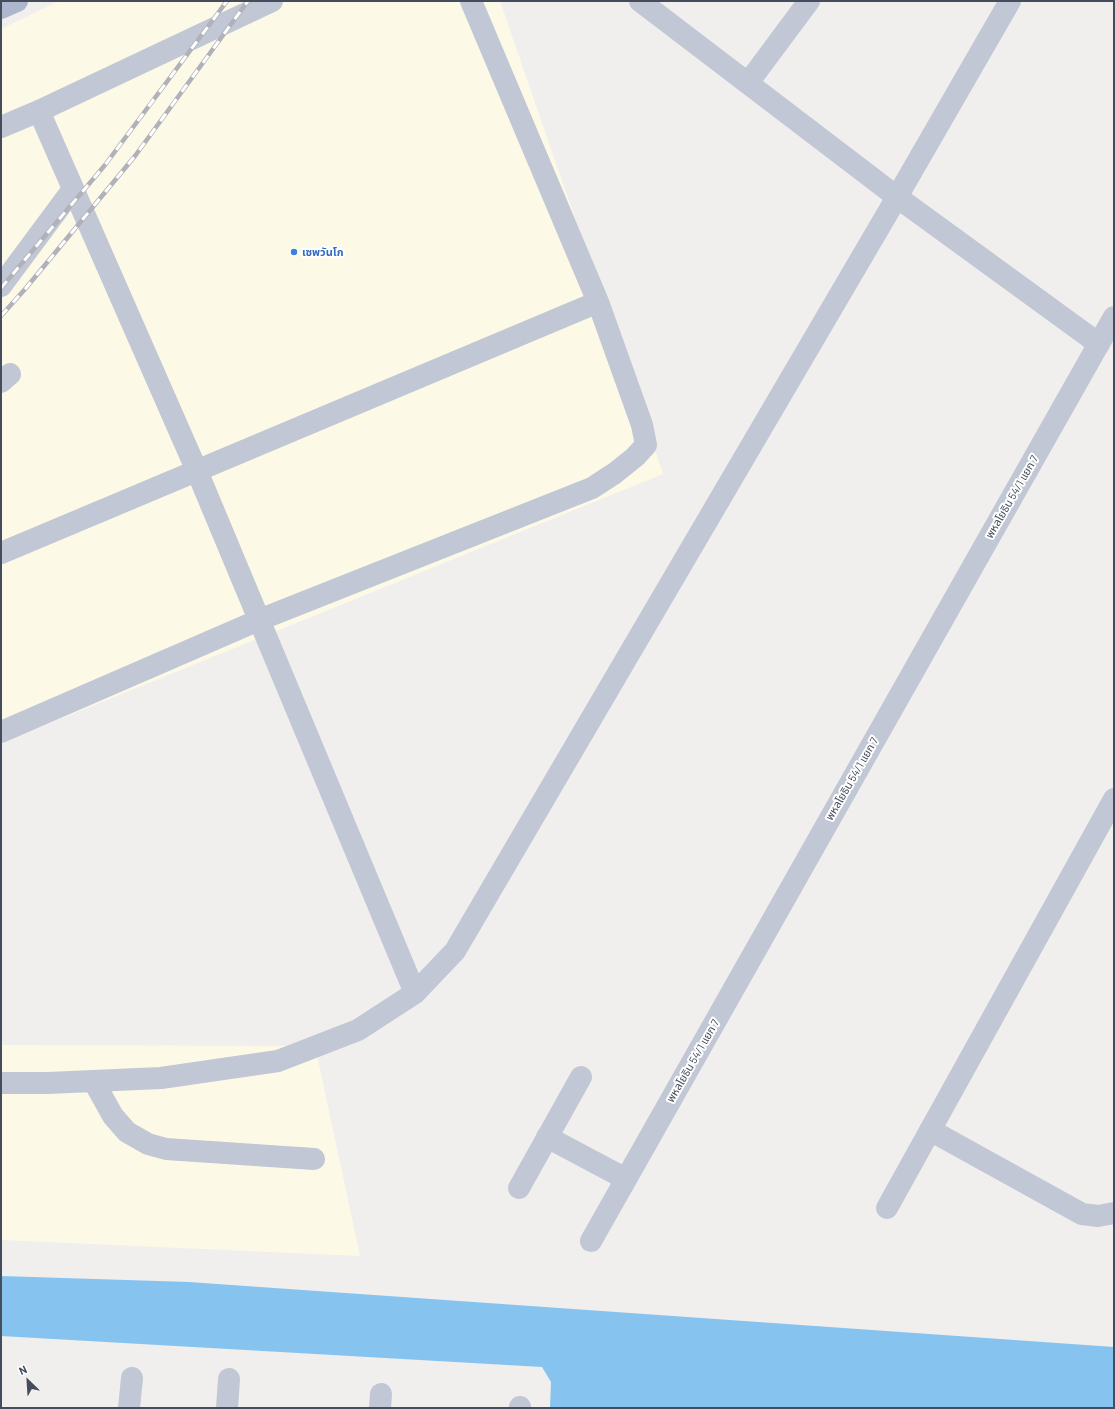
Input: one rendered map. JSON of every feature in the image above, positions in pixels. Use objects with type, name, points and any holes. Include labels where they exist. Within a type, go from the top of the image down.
[{"type":"main road","points":[[1,8],[17,1]]},
{"type":"street","points":[[1,127],[39,111],[272,1]]},
{"type":"street","points":[[1,732],[259,620],[592,488],[636,457],[646,445],[642,425],[598,302],[471,1]]},
{"type":"street","points":[[640,1],[897,197],[1099,344]]},
{"type":"street","points":[[748,83],[808,1]]},
{"type":"street","points":[[1,1083],[94,1082],[161,1078],[278,1061],[358,1030],[415,993],[455,951],[897,197],[1010,1]]},
{"type":"street","points":[[39,111],[197,471],[415,993]]},
{"type":"street","points":[[1,286],[73,189]]},
{"type":"street","points":[[1,553],[598,302]]},
{"type":"street","name":"พหลโยธิน 54/1 แยก 7","points":[[591,1241],[1114,317]]},
{"type":"street","points":[[887,1208],[1114,799]]},
{"type":"street","points":[[519,1188],[581,1077]]},
{"type":"street","points":[[94,1082],[113,1116],[122,1127],[127,1132],[148,1144],[166,1149],[314,1159]]},
{"type":"street","points":[[930,1130],[1082,1214],[1098,1216],[1114,1212]]},
{"type":"street","points":[[547,1137],[626,1179]]},
{"type":"street","points":[[129,1408],[132,1378]]},
{"type":"street","points":[[227,1408],[229,1379]]},
{"type":"shaded area","name":"เซพวันโก","points":[[59,1],[500,1],[663,474],[1,743],[1,29]]},
{"type":"shaded area","points":[[1,1045],[315,1046],[360,1256],[1,1240]]},
{"type":"water","points":[[1,1276],[189,1282],[1114,1347],[1114,1408],[550,1408],[551,1382],[542,1367],[1,1336]]},
{"type":"railway","points":[[1,288],[105,165],[227,1]]},
{"type":"railway","points":[[1,316],[135,156],[248,1]]},
{"type":"place","name":"เซพวันโก","points":[[294,252]]}]
